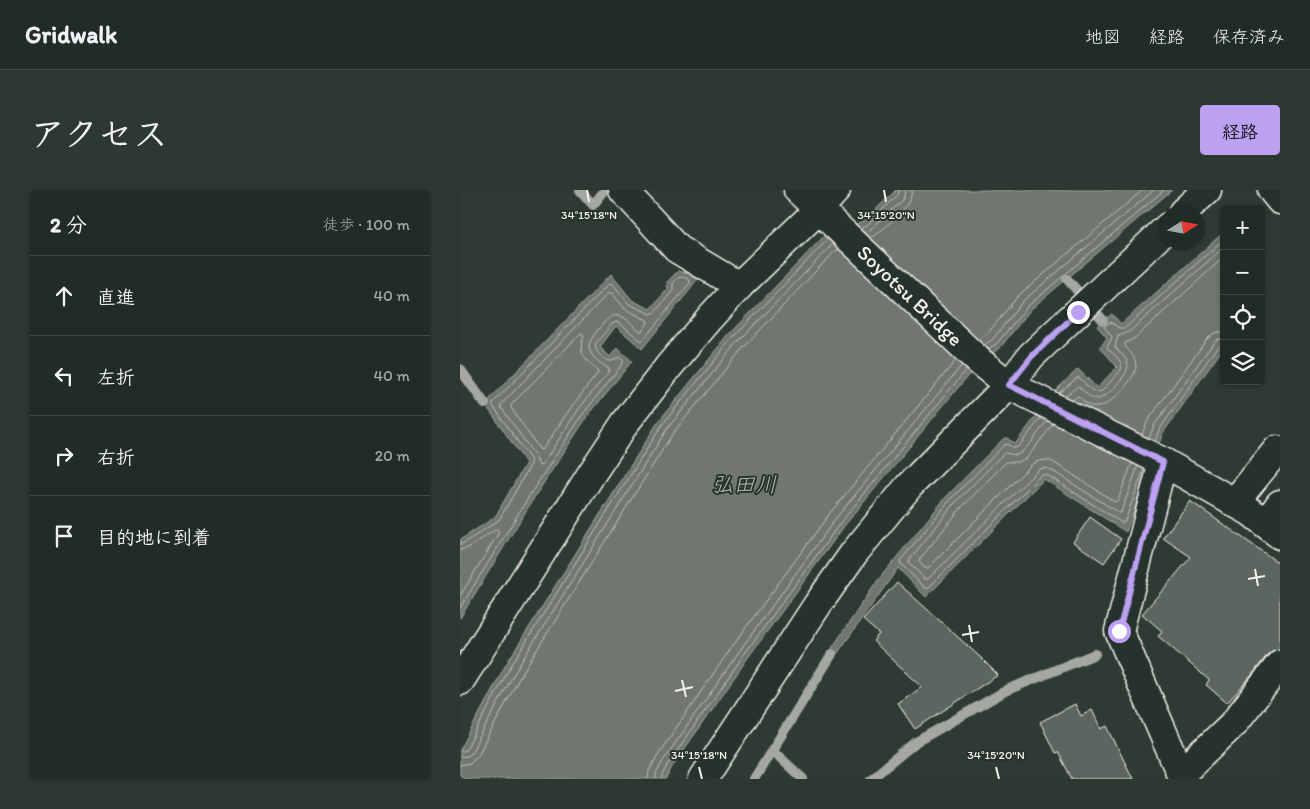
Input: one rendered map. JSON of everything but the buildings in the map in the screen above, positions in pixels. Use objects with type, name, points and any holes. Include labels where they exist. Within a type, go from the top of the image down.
[{"type":"street","points":[[623,190],[677,249],[739,286]]},
{"type":"street","name":"Soyotsu Bridge","points":[[798,190],[827,200],[980,362],[1009,385],[1163,462],[1251,512],[1275,521]]},
{"type":"street","points":[[1191,205],[1207,190]]},
{"type":"street","points":[[1272,190],[1280,200]]},
{"type":"street","points":[[460,681],[625,422],[676,358],[739,286],[827,200]]},
{"type":"street","points":[[703,779],[854,552],[909,486],[1009,385],[1032,356],[1160,235]]},
{"type":"street","points":[[1234,503],[1277,450]]},
{"type":"street","points":[[1163,462],[1119,631],[1182,776],[1234,723],[1280,664]]},
{"type":"water","name":"弘田川","points":[[896,190],[1172,190],[1031,309],[999,349],[980,361],[845,525],[747,659],[672,767],[666,779],[460,779],[460,750],[505,666],[658,422],[729,335],[825,235],[864,221]]},
{"type":"water","points":[[1220,236],[1220,353],[1163,433],[1126,532],[1044,479],[926,597],[898,568],[837,654],[832,654],[832,648],[878,580],[947,496],[1003,439],[1007,438],[1015,444],[1057,389],[1078,369],[1097,388],[1117,367],[1100,347],[1107,338],[1097,326],[1112,314],[1121,324]]},
{"type":"water","points":[[678,271],[701,276],[642,349],[616,326],[600,347],[610,357],[617,348],[632,361],[587,417],[537,493],[460,618],[460,540],[495,517],[526,463],[485,404],[611,274],[632,300],[650,309],[668,289],[667,282]]},
{"type":"waterway","points":[[580,190],[593,205],[605,190]]},
{"type":"waterway","points":[[1067,279],[1103,320]]},
{"type":"waterway","points":[[460,369],[485,404]]},
{"type":"waterway","points":[[754,779],[832,654]]},
{"type":"waterway","points":[[871,779],[916,742],[1007,690],[1095,654]]},
{"type":"waterway","points":[[772,750],[803,779]]},
{"type":"route","points":[[1078,312],[1032,356],[1009,385],[1163,462],[1119,631]]}]
